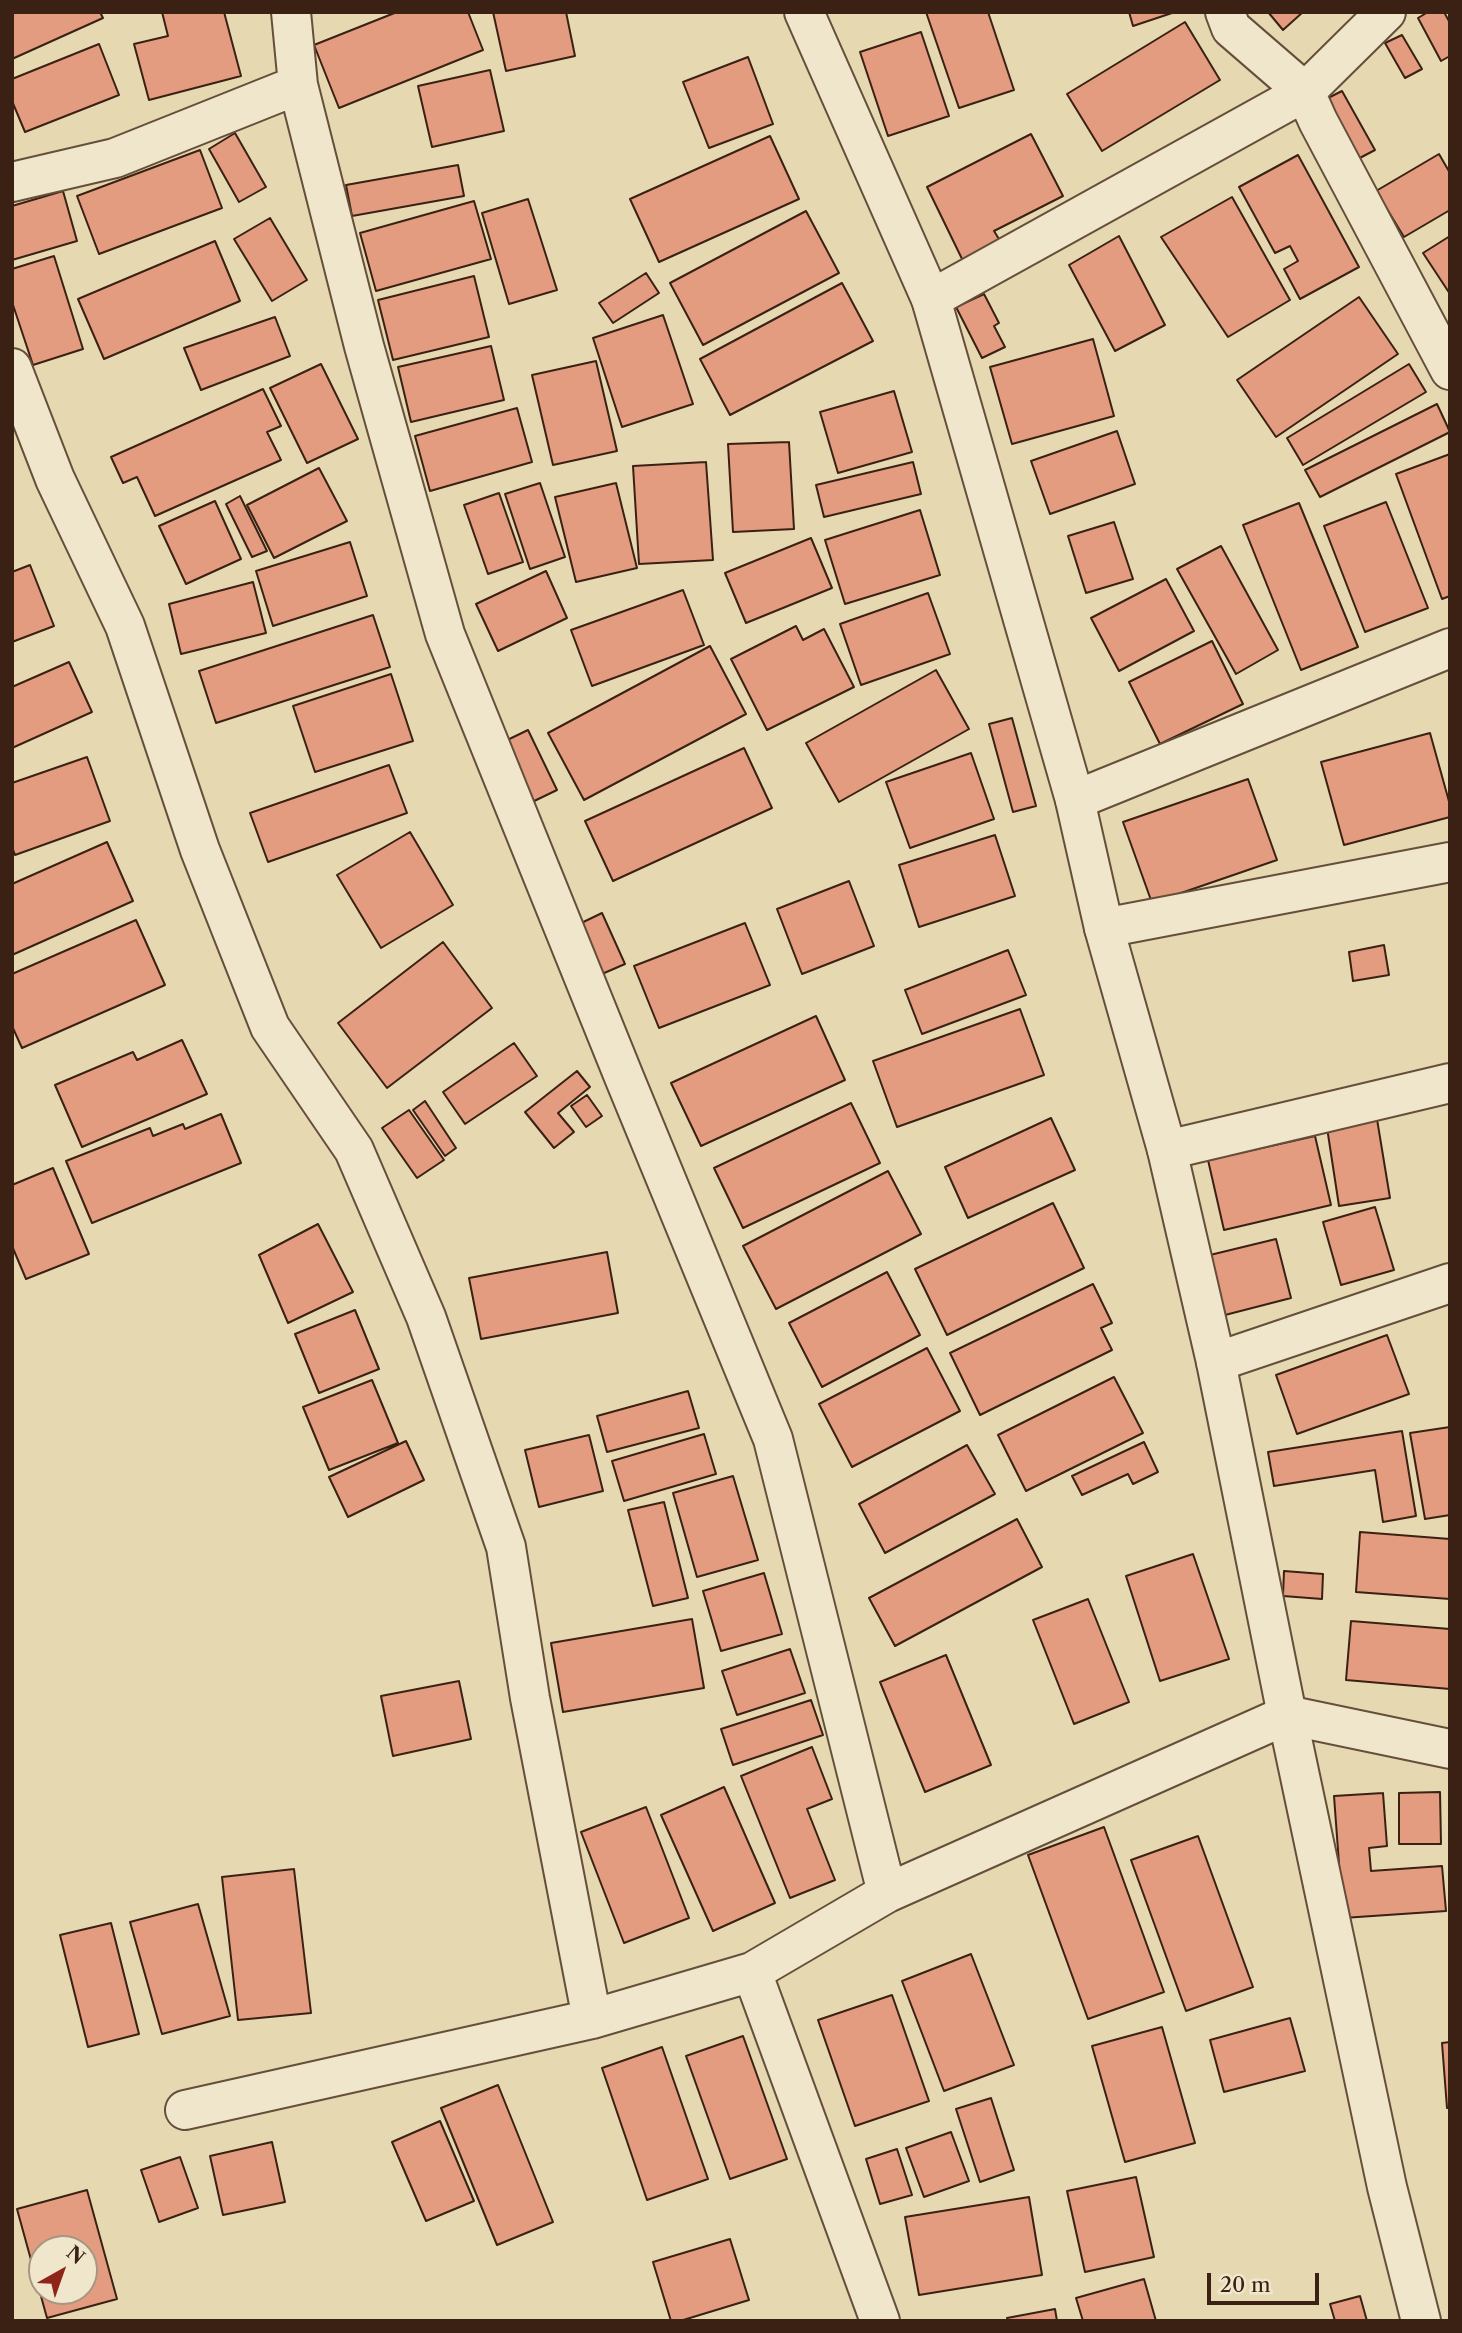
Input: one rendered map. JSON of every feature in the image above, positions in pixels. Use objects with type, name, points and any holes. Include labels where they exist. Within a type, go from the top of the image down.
[{"type":"street","points":[[291,12],[299,85],[364,346],[445,634],[773,1439],[887,1893]]},
{"type":"street","points":[[804,12],[930,299],[1075,800],[1104,928],[1167,1150],[1216,1362],[1287,1715],[1387,2187],[1421,2321]]},
{"type":"street","points":[[1225,12],[1231,28],[1305,92],[1450,370]]},
{"type":"street","points":[[930,299],[1305,92],[1386,12]]},
{"type":"street","points":[[12,182],[115,158],[299,85]]},
{"type":"street","points":[[12,368],[55,479],[125,626],[200,849],[270,1027],[354,1150],[430,1330],[506,1547],[530,1698],[592,2019]]},
{"type":"street","points":[[1075,800],[1450,648]]},
{"type":"street","points":[[1104,928],[1450,862]]},
{"type":"street","points":[[1167,1150],[1450,1083]]},
{"type":"street","points":[[1216,1362],[1450,1283]]},
{"type":"street","points":[[184,2110],[592,2019],[752,1972],[887,1893],[1287,1715],[1450,1749]]},
{"type":"street","points":[[752,1972],[880,2321]]},
{"type":"building","points":[[12,12],[100,12],[103,18],[12,59]]},
{"type":"building","points":[[162,12],[224,12],[241,76],[149,100],[134,44],[168,36]]},
{"type":"building","points":[[397,12],[468,12],[483,50],[339,108],[314,45]]},
{"type":"building","points":[[493,12],[566,12],[575,56],[506,71]]},
{"type":"building","points":[[926,12],[988,12],[1014,90],[959,108]]},
{"type":"building","points":[[1129,12],[1175,12],[1133,26]]},
{"type":"building","points":[[1268,12],[1303,12],[1283,30]]},
{"type":"building","points":[[1428,12],[1444,12],[1450,23],[1450,56],[1441,61],[1418,18]]},
{"type":"building","points":[[1185,22],[1220,80],[1102,151],[1067,94]]},
{"type":"building","points":[[921,32],[949,116],[888,136],[860,52]]},
{"type":"building","points":[[1402,35],[1422,69],[1405,78],[1385,43]]},
{"type":"building","points":[[99,44],[119,95],[25,132],[12,101],[12,79]]},
{"type":"building","points":[[748,57],[773,124],[709,148],[683,82]]},
{"type":"building","points":[[490,70],[504,131],[432,147],[418,86]]},
{"type":"building","points":[[1342,91],[1375,150],[1356,160],[1324,100]]},
{"type":"building","points":[[235,133],[266,187],[239,202],[209,149]]},
{"type":"building","points":[[1031,134],[1063,196],[994,231],[1002,244],[964,263],[927,187]]},
{"type":"building","points":[[770,136],[799,199],[659,262],[630,199]]},
{"type":"building","points":[[200,150],[222,208],[99,254],[77,196]]},
{"type":"building","points":[[1439,154],[1450,173],[1450,210],[1404,237],[1376,191]]},
{"type":"building","points":[[1298,155],[1359,267],[1300,299],[1284,269],[1298,261],[1290,246],[1275,253],[1239,187]]},
{"type":"building","points":[[458,165],[464,196],[352,216],[346,185]]},
{"type":"building","points":[[63,191],[77,241],[12,260],[12,206]]},
{"type":"building","points":[[1232,197],[1290,300],[1228,337],[1161,237]]},
{"type":"building","points":[[528,199],[557,290],[509,304],[482,213]]},
{"type":"building","points":[[474,201],[491,259],[376,291],[360,233]]},
{"type":"building","points":[[806,211],[839,273],[703,345],[670,283]]},
{"type":"building","points":[[270,218],[307,280],[272,301],[234,239]]},
{"type":"building","points":[[1119,236],[1165,325],[1115,351],[1069,265]]},
{"type":"building","points":[[1450,236],[1450,294],[1423,253]]},
{"type":"building","points":[[215,241],[240,301],[104,359],[78,299]]},
{"type":"building","points":[[54,256],[83,349],[33,365],[12,302],[12,269]]},
{"type":"building","points":[[646,273],[659,293],[613,323],[599,303]]},
{"type":"building","points":[[474,276],[489,337],[393,360],[378,300]]},
{"type":"building","points":[[842,283],[873,341],[730,415],[700,359]]},
{"type":"building","points":[[984,294],[999,323],[994,326],[1005,347],[982,358],[956,307]]},
{"type":"building","points":[[1359,297],[1398,354],[1276,437],[1237,380]]},
{"type":"building","points":[[663,315],[693,404],[622,427],[593,338]]},
{"type":"building","points":[[275,317],[290,356],[201,390],[184,348]]},
{"type":"building","points":[[1093,339],[1114,416],[1012,444],[990,367]]},
{"type":"building","points":[[491,346],[504,400],[411,422],[398,367]]},
{"type":"building","points":[[596,361],[617,451],[553,465],[532,375]]},
{"type":"building","points":[[321,364],[358,439],[307,463],[270,388]]},
{"type":"building","points":[[1409,364],[1426,392],[1303,465],[1287,438]]},
{"type":"building","points":[[263,389],[281,426],[267,432],[281,460],[155,516],[137,477],[123,483],[111,457]]},
{"type":"building","points":[[894,391],[912,452],[838,473],[820,412]]},
{"type":"building","points":[[1437,404],[1450,432],[1320,497],[1305,470]]},
{"type":"building","points":[[517,408],[532,462],[430,491],[415,436]]},
{"type":"building","points":[[1117,431],[1135,484],[1050,514],[1031,461]]},
{"type":"building","points":[[789,442],[794,529],[733,532],[728,444]]},
{"type":"building","points":[[1450,454],[1450,596],[1442,599],[1396,474]]},
{"type":"building","points":[[706,462],[713,560],[639,564],[633,466]]},
{"type":"building","points":[[913,462],[921,494],[824,517],[816,485]]},
{"type":"building","points":[[319,468],[347,521],[274,558],[247,505]]},
{"type":"building","points":[[540,483],[565,557],[530,569],[505,494]]},
{"type":"building","points":[[616,483],[637,568],[576,582],[555,497]]},
{"type":"building","points":[[499,493],[523,562],[488,574],[464,505]]},
{"type":"building","points":[[240,496],[267,551],[252,557],[226,504]]},
{"type":"building","points":[[215,501],[241,559],[186,584],[159,526]]},
{"type":"building","points":[[1386,502],[1428,608],[1365,632],[1324,526]]},
{"type":"building","points":[[1299,503],[1358,647],[1301,670],[1243,525]]},
{"type":"building","points":[[920,510],[940,575],[845,604],[825,540]]},
{"type":"building","points":[[1114,522],[1133,579],[1086,593],[1068,536]]},
{"type":"building","points":[[811,538],[832,588],[746,623],[725,573]]},
{"type":"building","points":[[350,542],[367,596],[273,626],[256,571]]},
{"type":"building","points":[[1221,546],[1278,650],[1236,674],[1177,569]]},
{"type":"building","points":[[30,565],[54,626],[12,642],[12,572]]},
{"type":"building","points":[[546,571],[567,618],[498,651],[476,604]]},
{"type":"building","points":[[1166,579],[1194,631],[1119,671],[1091,618]]},
{"type":"building","points":[[253,582],[266,633],[181,654],[169,604]]},
{"type":"building","points":[[683,590],[704,645],[592,686],[571,630]]},
{"type":"building","points":[[928,593],[950,654],[861,685],[840,624]]},
{"type":"building","points":[[373,615],[390,667],[216,723],[199,671]]},
{"type":"building","points":[[796,626],[803,640],[824,629],[854,687],[767,730],[731,659]]},
{"type":"building","points":[[1212,641],[1243,704],[1160,744],[1129,682]]},
{"type":"building","points":[[710,646],[746,714],[584,800],[548,733]]},
{"type":"building","points":[[69,662],[92,712],[12,748],[12,687]]},
{"type":"building","points":[[936,670],[969,729],[839,802],[806,743]]},
{"type":"building","points":[[391,674],[413,741],[315,772],[293,706]]},
{"type":"building","points":[[1012,718],[1036,806],[1013,812],[989,724]]},
{"type":"building","points":[[528,730],[557,790],[528,804],[499,744]]},
{"type":"building","points":[[1430,733],[1450,805],[1450,817],[1344,845],[1321,762]]},
{"type":"building","points":[[744,748],[772,808],[613,881],[585,821]]},
{"type":"building","points":[[971,753],[994,819],[910,848],[886,782]]},
{"type":"building","points":[[87,757],[110,821],[15,855],[12,847],[12,783]]},
{"type":"building","points":[[389,765],[407,813],[268,862],[250,813]]},
{"type":"building","points":[[1248,779],[1277,860],[1152,903],[1123,822]]},
{"type":"building","points":[[410,832],[453,905],[381,948],[337,875]]},
{"type":"building","points":[[995,835],[1015,896],[919,927],[899,865]]},
{"type":"building","points":[[107,842],[133,901],[12,955],[12,884]]},
{"type":"building","points":[[849,881],[874,946],[802,974],[777,909]]},
{"type":"building","points":[[602,913],[625,964],[595,977],[573,927]]},
{"type":"building","points":[[136,920],[165,985],[22,1048],[12,1026],[12,974]]},
{"type":"building","points":[[745,923],[770,985],[659,1028],[634,966]]},
{"type":"building","points":[[443,942],[492,1008],[387,1088],[338,1023]]},
{"type":"building","points":[[1384,945],[1389,975],[1353,981],[1349,952]]},
{"type":"building","points":[[1008,950],[1026,995],[922,1034],[905,990]]},
{"type":"building","points":[[1020,1009],[1044,1075],[897,1127],[873,1061]]},
{"type":"building","points":[[816,1016],[845,1080],[701,1146],[671,1083]]},
{"type":"building","points":[[182,1040],[207,1094],[82,1147],[55,1085],[133,1052],[137,1060]]},
{"type":"building","points":[[514,1043],[537,1076],[465,1124],[443,1092]]},
{"type":"building","points":[[577,1071],[590,1087],[558,1113],[574,1132],[554,1148],[525,1112]]},
{"type":"building","points":[[587,1095],[602,1116],[586,1127],[571,1106]]},
{"type":"building","points":[[425,1101],[456,1148],[445,1156],[413,1110]]},
{"type":"building","points":[[851,1103],[880,1163],[743,1228],[714,1168]]},
{"type":"building","points":[[409,1110],[444,1160],[417,1178],[382,1128]]},
{"type":"building","points":[[1376,1113],[1390,1198],[1339,1206],[1326,1121]]},
{"type":"building","points":[[221,1114],[241,1163],[92,1223],[66,1161],[150,1128],[153,1136],[183,1124],[185,1129]]},
{"type":"building","points":[[1051,1118],[1075,1170],[968,1218],[945,1167]]},
{"type":"building","points":[[1315,1136],[1331,1205],[1224,1230],[1208,1160]]},
{"type":"building","points":[[53,1168],[89,1254],[26,1279],[12,1246],[12,1185]]},
{"type":"building","points":[[888,1171],[921,1234],[776,1309],[743,1246]]},
{"type":"building","points":[[1053,1203],[1084,1268],[947,1335],[915,1269]]},
{"type":"building","points":[[1375,1207],[1394,1270],[1341,1285],[1323,1222]]},
{"type":"building","points":[[318,1224],[353,1292],[288,1323],[259,1255]]},
{"type":"building","points":[[1276,1239],[1291,1298],[1225,1315],[1210,1255]]},
{"type":"building","points":[[607,1252],[618,1313],[481,1339],[469,1278]]},
{"type":"building","points":[[887,1272],[920,1335],[822,1387],[789,1323]]},
{"type":"building","points":[[1093,1284],[1112,1323],[1101,1328],[1112,1350],[980,1415],[950,1353]]},
{"type":"building","points":[[355,1310],[379,1369],[319,1393],[295,1334]]},
{"type":"building","points":[[1387,1335],[1409,1394],[1297,1434],[1276,1375]]},
{"type":"building","points":[[927,1348],[960,1411],[852,1467],[819,1404]]},
{"type":"building","points":[[1114,1377],[1143,1433],[1026,1491],[998,1435]]},
{"type":"building","points":[[372,1380],[398,1443],[329,1470],[303,1407]]},
{"type":"building","points":[[688,1391],[699,1428],[607,1452],[597,1416]]},
{"type":"building","points":[[1450,1427],[1450,1515],[1425,1519],[1410,1433]]},
{"type":"building","points":[[1402,1431],[1416,1516],[1383,1522],[1375,1470],[1274,1486],[1268,1452]]},
{"type":"building","points":[[704,1434],[716,1474],[624,1501],[612,1461]]},
{"type":"building","points":[[589,1435],[603,1491],[539,1507],[525,1450]]},
{"type":"building","points":[[406,1441],[424,1480],[348,1517],[329,1477]]},
{"type":"building","points":[[1144,1442],[1158,1472],[1133,1484],[1128,1474],[1082,1495],[1072,1476]]},
{"type":"building","points":[[967,1445],[995,1494],[885,1553],[859,1504]]},
{"type":"building","points":[[733,1476],[758,1560],[697,1577],[673,1493]]},
{"type":"building","points":[[664,1502],[688,1598],[653,1606],[628,1510]]},
{"type":"building","points":[[1017,1519],[1042,1567],[895,1646],[869,1598]]},
{"type":"building","points":[[1360,1532],[1450,1539],[1450,1599],[1356,1592]]},
{"type":"building","points":[[1193,1554],[1229,1659],[1160,1681],[1126,1576]]},
{"type":"building","points":[[1284,1571],[1323,1574],[1322,1599],[1283,1596]]},
{"type":"building","points":[[764,1573],[782,1634],[721,1651],[703,1591]]},
{"type":"building","points":[[1088,1599],[1129,1702],[1074,1724],[1033,1620]]},
{"type":"building","points":[[692,1619],[704,1688],[563,1712],[551,1643]]},
{"type":"building","points":[[1351,1621],[1450,1629],[1450,1689],[1346,1680]]},
{"type":"building","points":[[790,1649],[805,1693],[737,1715],[722,1671]]},
{"type":"building","points":[[946,1655],[991,1765],[925,1792],[880,1682]]},
{"type":"building","points":[[459,1681],[471,1739],[393,1756],[381,1696]]},
{"type":"building","points":[[811,1700],[823,1735],[733,1765],[721,1729]]},
{"type":"building","points":[[812,1747],[832,1799],[807,1809],[835,1880],[790,1898],[741,1776]]},
{"type":"building","points":[[724,1787],[775,1903],[713,1931],[661,1815]]},
{"type":"building","points":[[1440,1792],[1441,1844],[1399,1844],[1399,1793]]},
{"type":"building","points":[[1383,1793],[1387,1846],[1369,1848],[1371,1871],[1442,1866],[1446,1911],[1343,1918],[1334,1796]]},
{"type":"building","points":[[646,1807],[689,1918],[624,1943],[581,1832]]},
{"type":"building","points":[[1104,1827],[1164,1992],[1088,2019],[1028,1855]]},
{"type":"building","points":[[1198,1836],[1253,1987],[1186,2011],[1131,1860]]},
{"type":"building","points":[[294,1869],[311,2013],[238,2020],[222,1877]]},
{"type":"building","points":[[198,1904],[230,2016],[162,2034],[130,1922]]},
{"type":"building","points":[[111,1923],[139,2034],[88,2047],[60,1935]]},
{"type":"building","points":[[971,1954],[1014,2065],[944,2091],[902,1981]]},
{"type":"building","points":[[892,1995],[929,2101],[855,2126],[818,2020]]},
{"type":"building","points":[[1290,2018],[1305,2071],[1224,2092],[1210,2040]]},
{"type":"building","points":[[1162,2027],[1195,2143],[1125,2162],[1092,2046]]},
{"type":"building","points":[[743,2036],[787,2159],[730,2179],[686,2056]]},
{"type":"building","points":[[1450,2042],[1450,2108],[1447,2108],[1442,2043]]},
{"type":"building","points":[[662,2047],[708,2179],[647,2200],[602,2068]]},
{"type":"building","points":[[498,2085],[553,2222],[497,2245],[441,2108]]},
{"type":"building","points":[[991,2098],[1014,2170],[980,2182],[956,2109]]},
{"type":"building","points":[[440,2121],[474,2201],[426,2221],[392,2142]]},
{"type":"building","points":[[951,2132],[969,2181],[924,2197],[906,2148]]},
{"type":"building","points":[[272,2142],[285,2202],[223,2215],[210,2156]]},
{"type":"building","points":[[897,2149],[912,2195],[880,2204],[866,2159]]},
{"type":"building","points":[[180,2157],[198,2208],[159,2222],[141,2170]]},
{"type":"building","points":[[1136,2177],[1154,2257],[1085,2272],[1067,2191]]},
{"type":"building","points":[[87,2190],[117,2299],[98,2304],[98,2235],[28,2235],[28,2249],[17,2209]]},
{"type":"building","points":[[1029,2197],[1042,2275],[919,2295],[905,2217]]},
{"type":"building","points":[[730,2239],[749,2300],[680,2321],[671,2321],[653,2262]]},
{"type":"building","points":[[1144,2279],[1156,2321],[1083,2321],[1076,2298]]},
{"type":"building","points":[[1360,2296],[1367,2321],[1335,2321],[1330,2304]]},
{"type":"building","points":[[43,2305],[95,2305],[47,2318]]},
{"type":"building","points":[[1055,2309],[1057,2321],[1008,2321],[1007,2318]]}]
